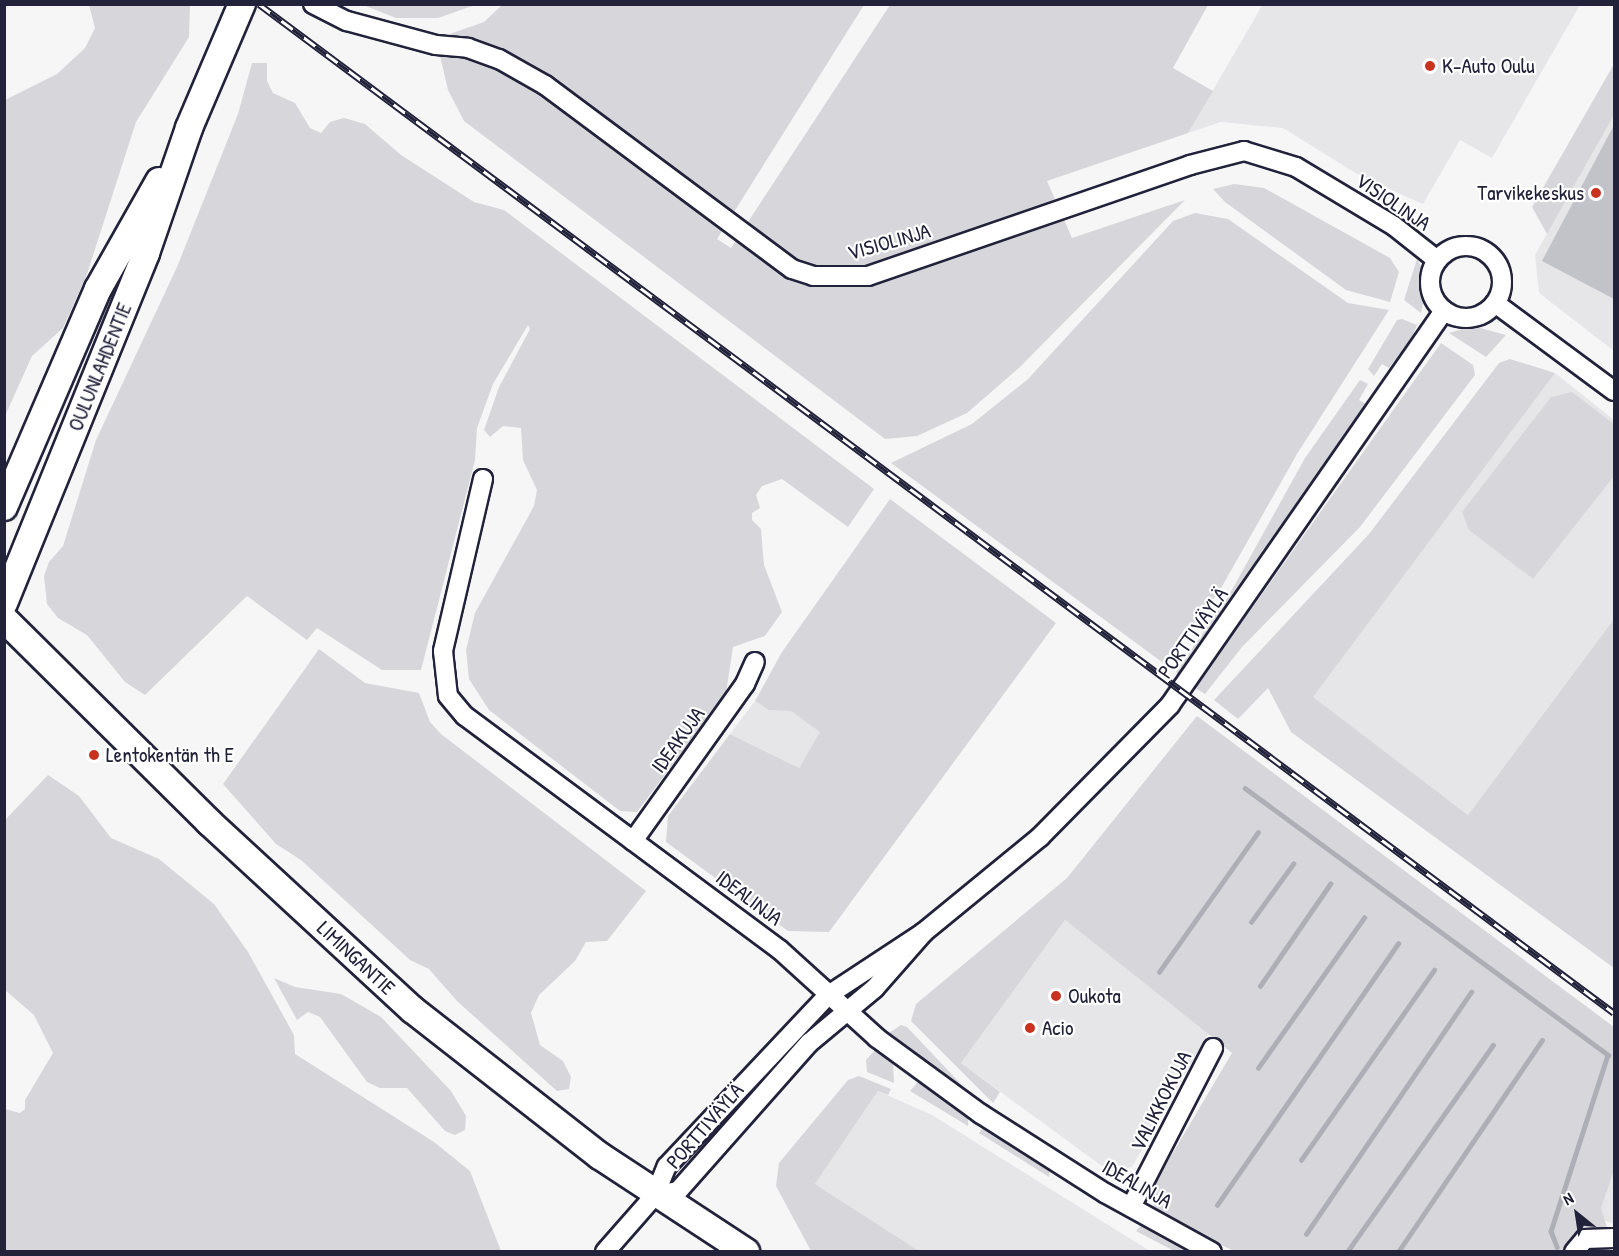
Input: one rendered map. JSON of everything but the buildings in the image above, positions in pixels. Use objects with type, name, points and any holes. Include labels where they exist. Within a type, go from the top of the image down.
[{"type":"main road","name":"OULUNLAHDENTIE","points":[[4,603],[147,254],[189,128],[242,4]]},
{"type":"main road","name":"OULUNLAHDENTIE","points":[[4,507],[98,289],[189,128]]},
{"type":"main road","name":"LIMINGANTIE","points":[[4,619],[209,822],[413,1010],[655,1195],[746,1251]]},
{"type":"street","name":"VISIOLINJA","points":[[313,4],[347,21],[436,45],[468,48],[498,59],[545,85],[792,269],[813,276],[868,276],[1190,165],[1244,151],[1296,167],[1394,226],[1437,260]]},
{"type":"street","points":[[1460,246],[1487,253],[1502,276],[1495,303],[1471,318],[1444,311],[1430,287],[1437,260],[1460,246]]},
{"type":"street","points":[[1495,303],[1614,391]]},
{"type":"street","name":"PORTTIVÄYLÄ","points":[[655,1195],[667,1166],[827,996],[924,932],[1040,837],[1170,705],[1444,311]]},
{"type":"street","name":"IDEALINJA","points":[[483,479],[443,651],[448,696],[465,716],[780,950],[845,1012],[981,1114],[1131,1207],[1212,1251]]},
{"type":"street","name":"IDEAKUJA","points":[[633,841],[746,684],[755,662]]},
{"type":"street","name":"PORTTIVÄYLÄ","points":[[655,1195],[678,1191],[809,1043],[875,988],[924,932]]},
{"type":"street","name":"VALIKKOKUJA","points":[[1131,1207],[1213,1048]]},
{"type":"street","points":[[606,1251],[655,1195]]},
{"type":"street","points":[[1574,1251],[1585,1239],[1614,1238]]},
{"type":"shaded area","points":[[475,4],[438,18],[396,18],[363,5]]},
{"type":"shaded area","points":[[1263,4],[1580,5],[1492,158],[1460,140],[1423,204],[1362,177],[1283,128],[1221,122],[1188,133]]},
{"type":"shaded area","points":[[89,5],[190,5],[189,37],[136,122],[87,274],[63,328],[32,356],[5,416],[5,100],[57,74],[85,48],[95,28]]},
{"type":"shaded area","points":[[502,5],[864,5],[717,239],[731,248],[890,5],[1208,5],[1173,68],[1213,91],[1188,133],[1047,181],[1072,238],[1185,200],[1020,367],[967,413],[917,436],[885,439],[464,121],[448,90],[438,47],[444,36],[484,22]]},
{"type":"shaded area","points":[[252,63],[267,63],[267,81],[273,93],[295,103],[310,128],[321,133],[330,122],[344,118],[365,124],[401,155],[474,202],[504,210],[874,489],[848,527],[782,479],[762,486],[756,495],[760,508],[752,513],[752,520],[761,529],[764,565],[782,612],[765,636],[733,647],[726,693],[637,812],[620,811],[489,710],[469,679],[466,650],[475,613],[534,506],[537,490],[523,460],[521,428],[503,426],[490,437],[484,430],[499,387],[530,329],[528,325],[493,384],[477,428],[475,460],[421,670],[382,670],[317,628],[307,640],[247,596],[145,695],[125,682],[87,635],[58,618],[47,604],[44,576],[49,562],[63,546],[96,440],[177,267],[238,114]]},
{"type":"shaded area","points":[[1614,64],[1614,115],[1547,234],[1532,207]]},
{"type":"shaded area","points":[[1614,115],[1614,351],[1539,293],[1535,255]]},
{"type":"shaded area","points":[[1234,184],[1264,188],[1390,258],[1399,272],[1390,302],[1346,290],[1225,202],[1213,189]]},
{"type":"shaded area","points":[[1195,213],[1228,219],[1348,303],[1389,310],[1297,454],[1220,590],[1166,665],[891,463],[972,424],[1028,379],[1173,221]]},
{"type":"shaded area","points":[[1417,259],[1428,279],[1421,313],[1404,300]]},
{"type":"shaded area","points":[[1402,319],[1417,325],[1411,339],[1389,368],[1382,364],[1374,376],[1368,369],[1397,320]]},
{"type":"shaded area","points":[[1473,326],[1506,335],[1486,357],[1449,333]]},
{"type":"shaded area","points":[[1441,343],[1473,365],[1475,375],[1360,527],[1242,647],[1205,694],[1195,688]]},
{"type":"shaded area","points":[[1510,359],[1555,373],[1313,697],[1468,815],[1614,619],[1614,968],[1291,732],[1268,688],[1238,719],[1214,700],[1369,534],[1499,363]]},
{"type":"shaded area","points":[[1555,373],[1614,420],[1614,619],[1468,815],[1312,697]]},
{"type":"shaded area","points":[[1360,380],[1368,384],[1359,400],[1366,404],[1353,436],[1181,677],[1176,672],[1228,597],[1305,458]]},
{"type":"shaded area","points":[[1572,392],[1614,424],[1614,476],[1533,579],[1469,530],[1462,512],[1551,397]]},
{"type":"shaded area","points":[[890,499],[1056,623],[829,932],[788,931],[666,842],[668,816],[730,734],[799,768],[820,732],[791,711],[769,710],[755,701],[782,652]]},
{"type":"shaded area","points":[[319,649],[365,683],[419,693],[430,722],[441,734],[646,891],[607,941],[586,942],[575,961],[539,995],[531,1013],[540,1045],[563,1061],[571,1077],[569,1089],[557,1091],[457,1001],[429,969],[410,960],[301,860],[276,844],[223,784]]},
{"type":"shaded area","points":[[755,701],[770,710],[791,711],[821,732],[799,768],[730,734]]},
{"type":"shaded area","points":[[1197,716],[1614,1027],[1614,1170],[1601,1208],[1607,1227],[1579,1231],[1568,1251],[1236,1252],[1161,1216],[1153,1204],[1155,1183],[1232,1053],[1065,920],[961,1063],[1000,1092],[993,1103],[911,1021],[916,1004],[1067,878]]},
{"type":"shaded area","points":[[48,775],[79,796],[111,838],[159,859],[214,904],[248,952],[294,1035],[295,1054],[434,1142],[470,1171],[501,1251],[5,1251],[5,1109],[20,1113],[25,1109],[25,1100],[53,1053],[34,1015],[5,990],[5,820]]},
{"type":"shaded area","points":[[1065,920],[1208,1034],[1132,1167],[1110,1172],[961,1063]]},
{"type":"shaded area","points":[[274,978],[295,987],[341,994],[381,1017],[451,1091],[466,1116],[465,1130],[455,1135],[445,1131],[407,1088],[380,1088],[367,1082],[320,1017],[308,1012],[297,1020]]},
{"type":"shaded area","points":[[901,1025],[907,1027],[978,1102],[886,1035]]},
{"type":"shaded area","points":[[876,1049],[893,1062],[894,1083],[867,1072],[866,1060]]},
{"type":"shaded area","points":[[859,1076],[891,1089],[888,1095],[878,1091],[815,1184],[919,1251],[811,1251],[776,1186],[779,1163],[848,1080]]},
{"type":"shaded area","points":[[919,1081],[968,1115],[968,1126],[910,1091]]},
{"type":"shaded area","points":[[878,1091],[932,1115],[1150,1251],[919,1251],[815,1184]]},
{"type":"shaded area","points":[[1614,1107],[1614,1224],[1603,1220],[1597,1201]]},
{"type":"shaded area","points":[[984,1126],[1050,1170],[1049,1177],[979,1133]]},
{"type":"shaded area","points":[[1142,1224],[1189,1250],[1174,1251],[1136,1231]]},
{"type":"waterway","points":[[1245,788],[1608,1055],[1551,1231],[1557,1247]]},
{"type":"waterway","points":[[1159,972],[1258,832]]},
{"type":"waterway","points":[[1251,922],[1293,864]]},
{"type":"waterway","points":[[1260,986],[1330,884]]},
{"type":"waterway","points":[[1258,1068],[1364,918]]},
{"type":"waterway","points":[[1217,1205],[1398,944]]},
{"type":"waterway","points":[[1301,1160],[1434,970]]},
{"type":"waterway","points":[[1306,1234],[1471,992]]},
{"type":"waterway","points":[[1398,1252],[1542,1040]]},
{"type":"waterway","points":[[1347,1252],[1493,1045]]},
{"type":"railway","points":[[259,4],[1614,1013]]},
{"type":"place","name":"K-Auto Oulu","points":[[1430,66]]},
{"type":"place","name":"Tarvikekeskus","points":[[1596,193]]},
{"type":"place","name":"Lentokentän th E","points":[[94,755]]},
{"type":"place","name":"Oukota","points":[[1056,996]]},
{"type":"place","name":"Acio","points":[[1030,1028]]}]
